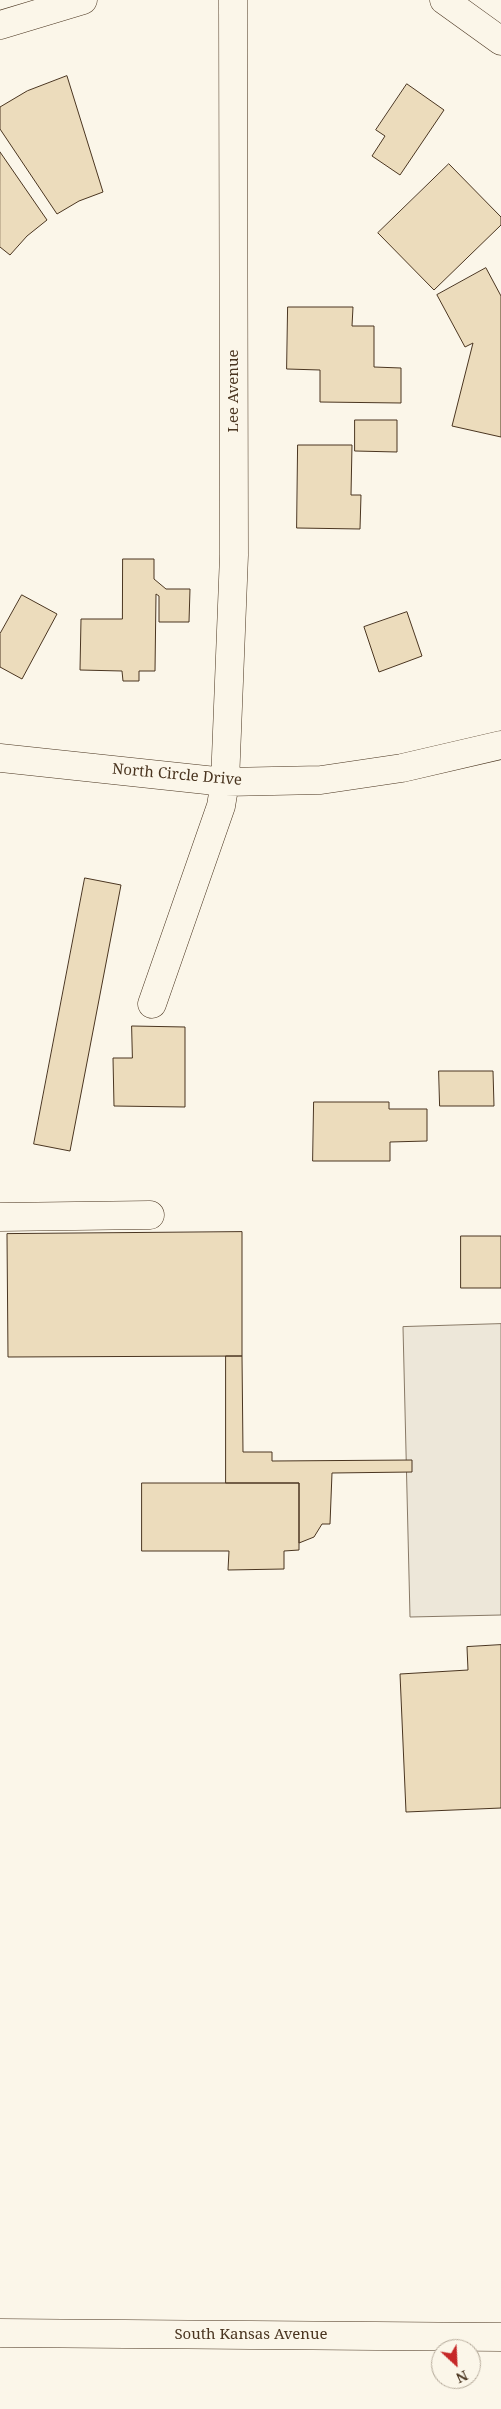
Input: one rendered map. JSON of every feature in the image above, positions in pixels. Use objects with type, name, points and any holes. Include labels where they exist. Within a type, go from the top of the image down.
[{"type":"street","points":[[0,25],[83,0]]},
{"type":"street","name":"Lee Avenue","points":[[152,1004],[221,806],[225,782],[234,556],[232,0]]},
{"type":"street","points":[[444,0],[501,41]]},
{"type":"street","name":"North Circle Drive","points":[[0,758],[225,782],[321,780],[402,768],[501,745]]},
{"type":"street","points":[[0,1217],[150,1215]]},
{"type":"street","name":"South Kansas Avenue","points":[[0,2333],[501,2337]]},
{"type":"shaded area","points":[[501,1324],[501,1615],[410,1617],[403,1327]]},
{"type":"building","points":[[67,76],[103,192],[79,201],[57,214],[0,129],[0,107],[27,91]]},
{"type":"building","points":[[407,84],[444,110],[400,175],[372,156],[385,136],[376,130]]},
{"type":"building","points":[[0,152],[47,220],[27,236],[10,255],[0,247]]},
{"type":"building","points":[[449,164],[501,217],[501,225],[434,290],[378,233]]},
{"type":"building","points":[[486,268],[501,296],[501,437],[452,426],[473,343],[465,347],[437,295]]},
{"type":"building","points":[[288,307],[353,307],[352,326],[374,326],[374,367],[401,368],[401,403],[320,402],[320,370],[287,369]]},
{"type":"building","points":[[355,420],[397,420],[397,452],[355,451]]},
{"type":"building","points":[[298,445],[352,445],[351,495],[361,495],[360,529],[297,528]]},
{"type":"building","points":[[123,559],[154,559],[154,579],[166,589],[190,589],[189,622],[159,622],[159,596],[156,594],[155,671],[139,671],[139,681],[123,681],[122,671],[80,670],[81,619],[122,619]]},
{"type":"building","points":[[22,595],[57,614],[22,679],[0,667],[0,634]]},
{"type":"building","points":[[407,612],[422,656],[379,672],[364,627]]},
{"type":"building","points":[[85,878],[121,885],[70,1151],[34,1144]]},
{"type":"building","points":[[132,1026],[185,1027],[185,1107],[114,1106],[113,1058],[132,1058]]},
{"type":"building","points":[[439,1071],[493,1071],[494,1106],[440,1106]]},
{"type":"building","points":[[314,1102],[389,1102],[389,1109],[427,1109],[427,1141],[390,1142],[390,1161],[313,1161]]},
{"type":"building","points":[[242,1232],[242,1356],[8,1357],[7,1234]]},
{"type":"building","points":[[461,1236],[501,1236],[501,1288],[461,1288]]},
{"type":"building","points":[[226,1356],[242,1356],[243,1452],[272,1452],[272,1461],[412,1460],[412,1472],[332,1473],[330,1524],[322,1524],[314,1537],[299,1543],[299,1483],[226,1483]]},
{"type":"building","points":[[142,1483],[299,1483],[299,1550],[284,1551],[284,1569],[228,1570],[229,1551],[142,1551]]},
{"type":"building","points":[[501,1645],[501,1808],[406,1812],[400,1674],[468,1670],[467,1647]]}]
